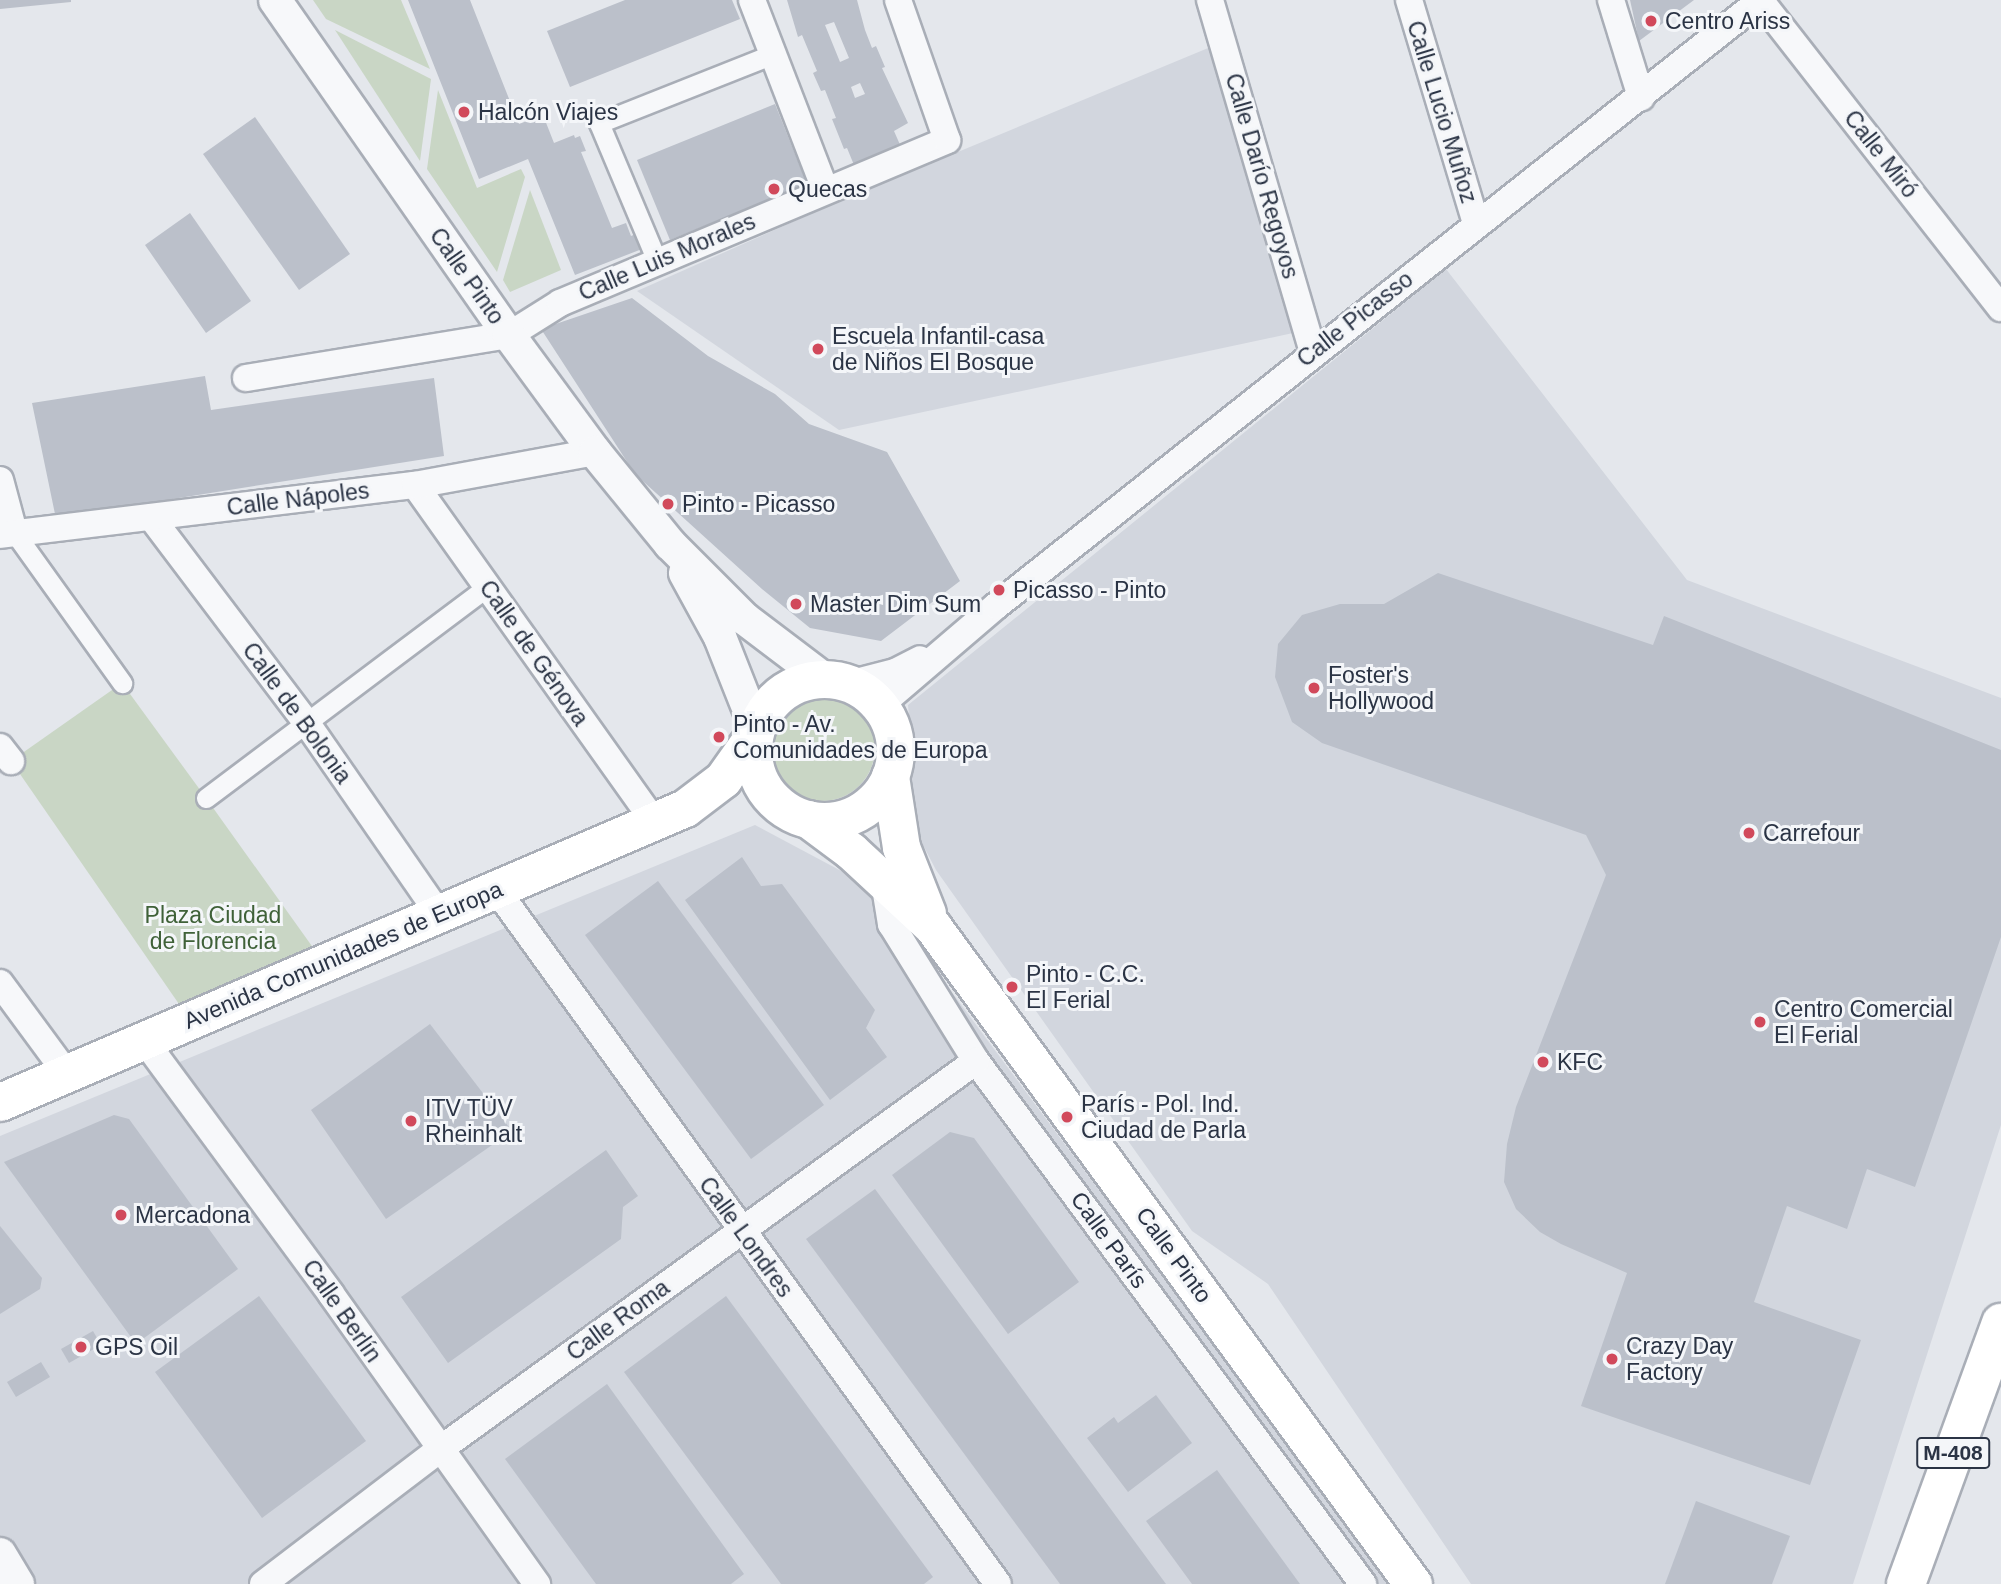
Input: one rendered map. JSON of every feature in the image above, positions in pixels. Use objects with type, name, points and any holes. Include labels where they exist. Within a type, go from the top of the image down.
[{"type":"main road","points":[[836,682],[865,693],[879,706],[891,728],[895,752],[890,776],[878,796],[861,811],[839,820],[801,817],[777,803],[763,788],[755,769],[755,732],[766,708],[782,693],[802,683],[836,682]]},
{"type":"main road","name":"Avenida Comunidades de Europa","points":[[0,1102],[670,815],[723,779],[755,732]]},
{"type":"main road","name":"Calle Pinto","points":[[890,776],[901,847],[933,927]]},
{"type":"main road","name":"Avenida Comunidades de Europa","points":[[670,815],[736,802],[801,817]]},
{"type":"main road","name":"Calle Pinto","points":[[801,817],[884,881],[933,927],[1413,1584]]},
{"type":"main road","name":"M-408","points":[[1906,1584],[2001,1323]]},
{"type":"street","name":"Calle Pinto","points":[[275,0],[509,335],[595,452],[670,544],[745,618],[836,682]]},
{"type":"street","points":[[752,0],[825,190]]},
{"type":"street","name":"Calle Luis Morales","points":[[509,335],[560,303],[947,140],[898,0]]},
{"type":"street","name":"Calle Darío Regoyos","points":[[1210,0],[1313,352]]},
{"type":"street","name":"Calle Lucio Muñoz","points":[[1409,0],[1476,224]]},
{"type":"street","points":[[1611,0],[1641,97]]},
{"type":"street","name":"Calle Picasso","points":[[879,706],[953,642],[1313,352],[1641,97],[1760,0]]},
{"type":"street","name":"Calle Miró","points":[[1760,0],[2001,308]]},
{"type":"street","points":[[657,261],[599,123],[773,54]]},
{"type":"street","points":[[246,378],[509,335]]},
{"type":"street","name":"Calle Nápoles","points":[[7,534],[415,485],[595,452]]},
{"type":"street","points":[[0,480],[7,534],[122,683]]},
{"type":"street","name":"Calle de Génova","points":[[415,485],[487,587],[670,815]]},
{"type":"street","name":"Calle de Bolonia","points":[[150,517],[306,722],[439,914]]},
{"type":"street","name":"Calle Pinto","points":[[670,544],[720,637],[755,732]]},
{"type":"street","points":[[206,798],[487,587]]},
{"type":"street","name":"Calle Picasso","points":[[836,682],[895,672],[953,642]]},
{"type":"street","name":"Calle París","points":[[884,881],[891,924],[975,1061],[1363,1584]]},
{"type":"street","name":"Calle Londres","points":[[496,889],[998,1584]]},
{"type":"street","points":[[0,983],[67,1073]]},
{"type":"street","name":"Calle Berlín","points":[[144,1040],[331,1294],[439,1450],[537,1584]]},
{"type":"street","name":"Calle Roma","points":[[263,1584],[439,1450],[975,1061]]},
{"type":"street","points":[[0,1554],[18,1584]]},
{"type":"shaded area","points":[[1213,46],[1293,333],[839,430],[637,291],[840,201]]},
{"type":"shaded area","points":[[1446,269],[1687,580],[2001,698],[2001,1125],[1853,1584],[1471,1584],[1268,1284],[1192,1231],[936,870],[923,845],[906,782],[912,754],[908,705]]},
{"type":"shaded area","points":[[755,825],[875,889],[1392,1584],[0,1584],[0,1136]]},
{"type":"green space","points":[[313,0],[401,0],[430,69],[326,19]]},
{"type":"green space","points":[[335,30],[431,79],[420,161]]},
{"type":"green space","points":[[438,90],[477,188],[521,169],[525,177],[497,272],[427,169]]},
{"type":"green space","points":[[530,190],[561,270],[510,292],[503,280]]},
{"type":"green space","name":"Plaza Ciudad de Florencia","points":[[122,683],[324,963],[190,1020],[11,761]]},
{"type":"green space","points":[[822,695],[842,699],[860,710],[871,728],[875,748],[871,768],[860,786],[842,797],[822,801],[802,797],[784,786],[773,768],[769,748],[773,728],[784,710],[802,699]]},
{"type":"building","points":[[0,0],[71,0],[71,2],[0,9]]},
{"type":"building","points":[[408,0],[470,0],[519,124],[543,115],[554,143],[574,135],[575,138],[580,136],[586,151],[581,152],[612,228],[626,223],[631,236],[636,234],[642,249],[575,275],[528,159],[479,179]]},
{"type":"building","points":[[625,0],[732,0],[740,19],[570,87],[547,31]]},
{"type":"building","points":[[787,0],[857,0],[872,48],[876,46],[885,67],[882,68],[908,123],[894,131],[901,147],[854,165],[847,148],[844,149],[832,119],[836,118],[825,90],[821,91],[813,73],[817,71],[802,35],[798,37]],"holes":[[[834,22],[849,58],[840,62],[825,25]],[[860,83],[865,94],[855,98],[851,87]]]},
{"type":"building","name":"Centro Ariss","points":[[1630,0],[1694,0],[1639,41]]},
{"type":"building","points":[[775,104],[807,184],[670,240],[637,160]]},
{"type":"building","points":[[255,117],[350,254],[299,290],[203,154]]},
{"type":"building","points":[[190,213],[251,301],[206,333],[145,245]]},
{"type":"building","points":[[632,298],[708,356],[775,394],[809,424],[887,452],[960,581],[881,641],[810,628],[762,589],[635,474],[541,329]]},
{"type":"building","points":[[205,376],[211,410],[434,378],[444,456],[116,508],[55,514],[32,403]]},
{"type":"building","name":"Centro Comercial El Ferial","points":[[1438,573],[1653,645],[1664,616],[2001,750],[2001,937],[1915,1187],[1867,1169],[1847,1229],[1787,1206],[1754,1302],[1861,1340],[1810,1485],[1581,1406],[1627,1273],[1540,1232],[1516,1209],[1504,1182],[1507,1144],[1516,1107],[1606,875],[1586,835],[1322,743],[1292,722],[1275,677],[1278,644],[1302,615],[1340,604],[1384,604]]},
{"type":"building","points":[[742,857],[761,886],[782,884],[875,1010],[866,1028],[887,1057],[830,1100],[685,900]]},
{"type":"building","points":[[658,881],[824,1105],[751,1159],[585,935]]},
{"type":"building","name":"ITV TÜV Rheinhalt","points":[[430,1024],[512,1131],[386,1219],[311,1110]]},
{"type":"building","name":"Mercadona","points":[[114,1115],[129,1119],[238,1269],[136,1344],[4,1162]]},
{"type":"building","points":[[950,1132],[974,1138],[1079,1282],[1008,1334],[892,1175]]},
{"type":"building","points":[[606,1150],[638,1196],[623,1207],[621,1239],[448,1363],[401,1297]]},
{"type":"building","points":[[875,1189],[1166,1584],[1060,1584],[806,1239]]},
{"type":"building","points":[[0,1226],[42,1278],[40,1289],[0,1314]]},
{"type":"building","points":[[259,1296],[366,1441],[262,1518],[155,1372]]},
{"type":"building","points":[[726,1296],[933,1577],[924,1584],[781,1584],[624,1372]]},
{"type":"building","name":"GPS Oil","points":[[93,1331],[101,1345],[69,1363],[61,1349]]},
{"type":"building","name":"GPS Oil","points":[[41,1362],[50,1377],[16,1397],[7,1382]]},
{"type":"building","points":[[607,1384],[744,1574],[731,1584],[596,1584],[505,1459]]},
{"type":"building","points":[[1156,1395],[1192,1443],[1128,1492],[1087,1438],[1114,1417],[1118,1423]]},
{"type":"building","points":[[1217,1470],[1300,1584],[1192,1584],[1146,1521]]},
{"type":"building","points":[[1696,1501],[1790,1536],[1772,1584],[1665,1584]]},
{"type":"place","name":"Centro Ariss","points":[[1651,21]]},
{"type":"place","name":"Halcón Viajes","points":[[464,112]]},
{"type":"place","name":"Quecas","points":[[774,189]]},
{"type":"place","name":"Escuela Infantil-casa de Niños El Bosque","points":[[818,349]]},
{"type":"place","name":"Pinto - Picasso","points":[[668,504]]},
{"type":"place","name":"Picasso - Pinto","points":[[999,590]]},
{"type":"place","name":"Master Dim Sum","points":[[796,604]]},
{"type":"place","name":"Foster's Hollywood","points":[[1314,688]]},
{"type":"place","name":"Pinto - Av. Comunidades de Europa","points":[[719,737]]},
{"type":"place","name":"Carrefour","points":[[1749,833]]},
{"type":"place","name":"Pinto - C.C. El Ferial","points":[[1012,987]]},
{"type":"place","name":"Centro Comercial El Ferial","points":[[1760,1022]]},
{"type":"place","name":"KFC","points":[[1543,1062]]},
{"type":"place","name":"París - Pol. Ind. Ciudad de Parla","points":[[1067,1117]]},
{"type":"place","name":"ITV TÜV Rheinhalt","points":[[411,1121]]},
{"type":"place","name":"Mercadona","points":[[121,1215]]},
{"type":"place","name":"GPS Oil","points":[[81,1347]]},
{"type":"place","name":"Crazy Day Factory","points":[[1612,1359]]}]
